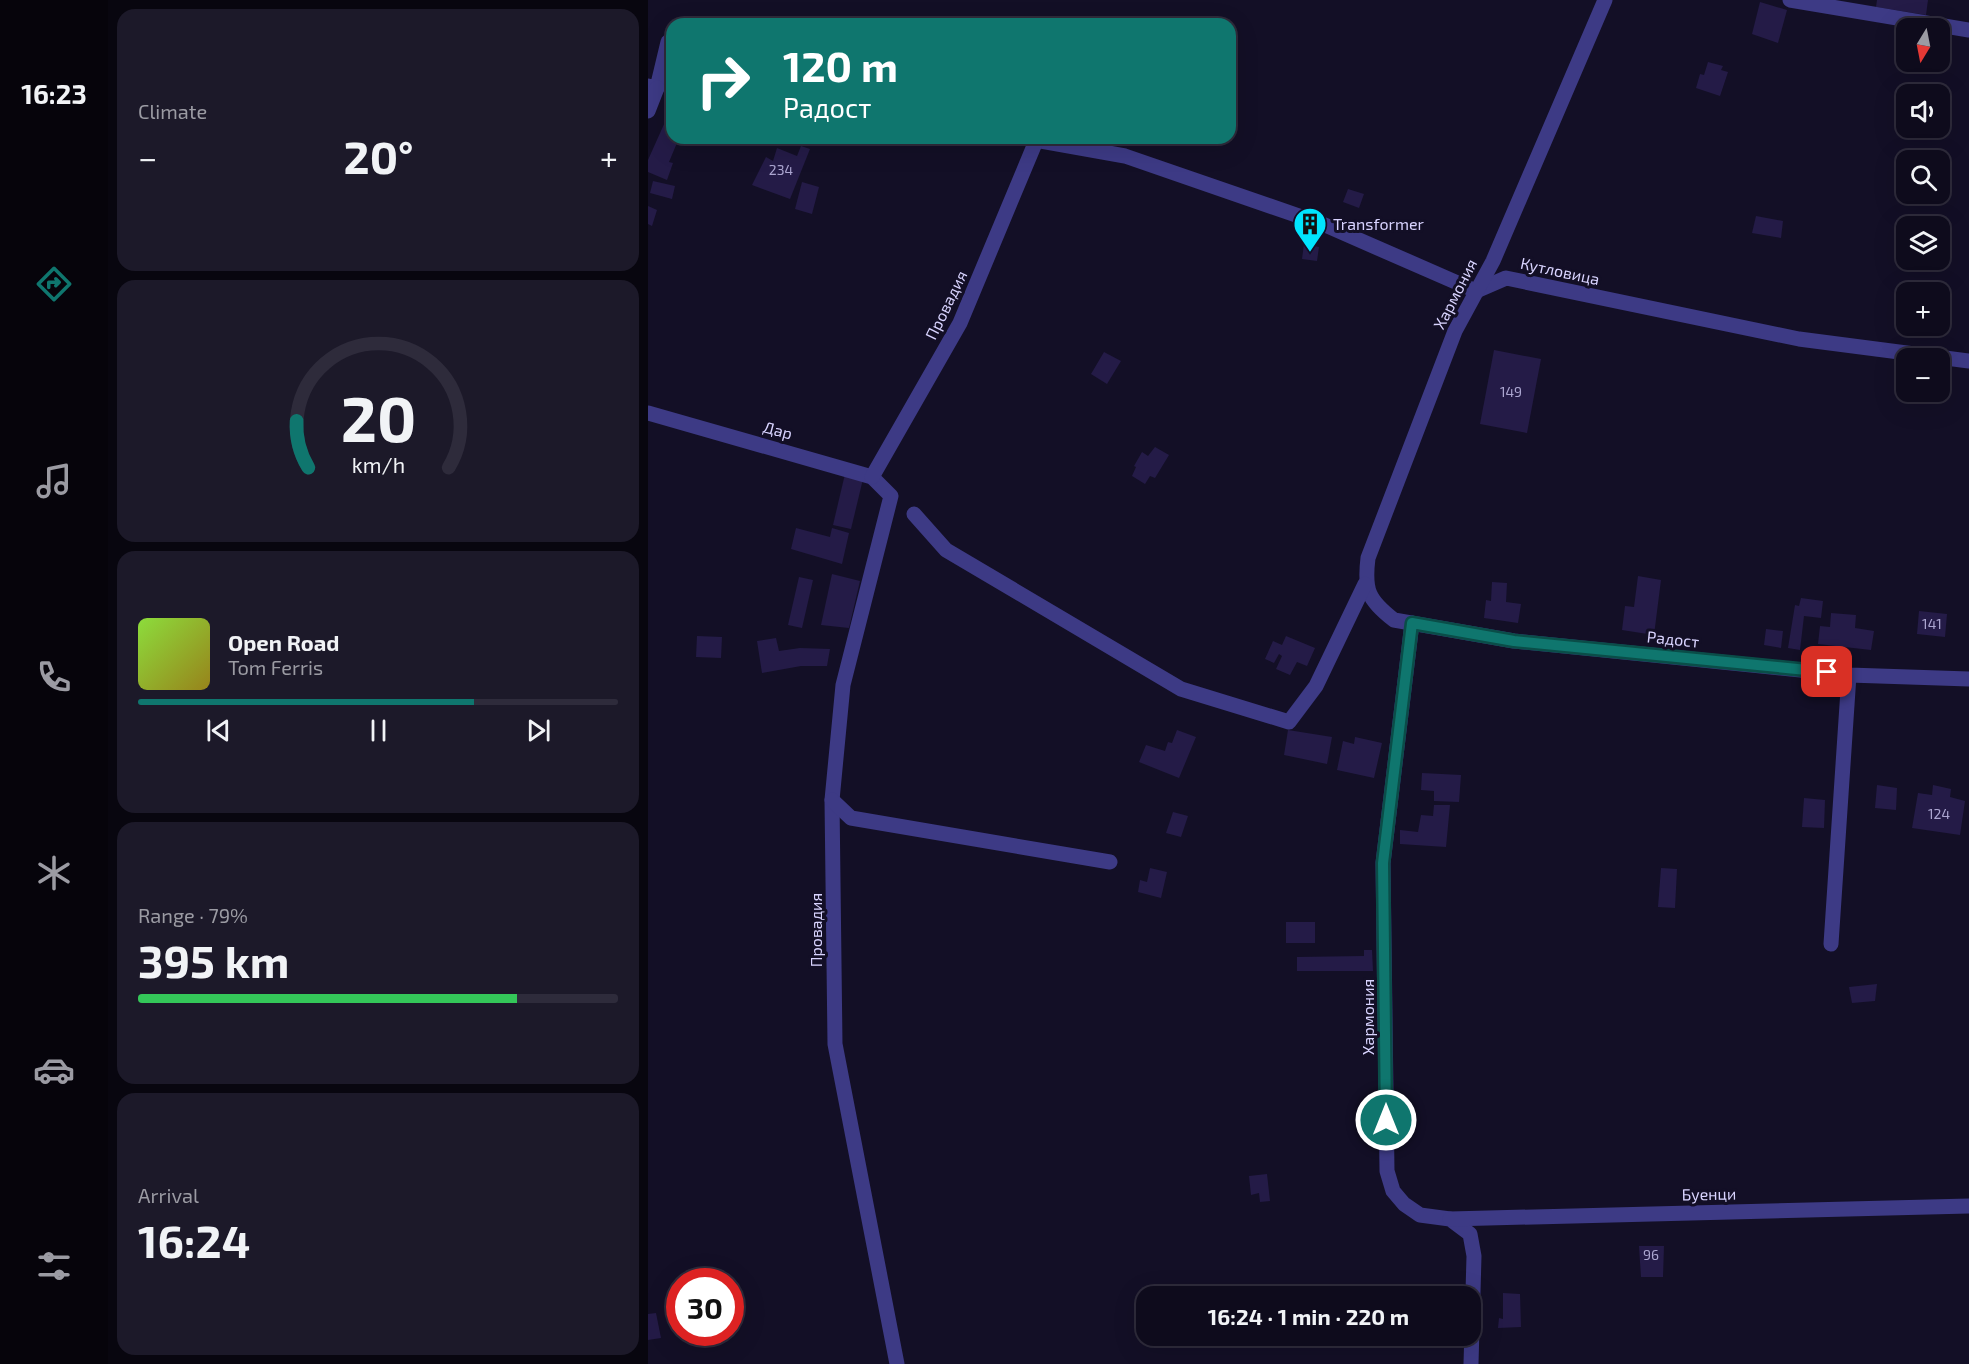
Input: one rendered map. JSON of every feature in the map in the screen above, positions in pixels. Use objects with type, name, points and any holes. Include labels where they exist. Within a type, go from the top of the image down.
[{"type":"street","name":"Хармония","points":[[914,513],[946,550],[1180,689],[1289,722],[1316,686],[1365,584],[1368,558],[1455,331],[1493,261],[1605,0]]},
{"type":"street","points":[[1790,0],[1969,30]]},
{"type":"street","points":[[648,111],[666,48]]},
{"type":"street","name":"Провадия","points":[[872,477],[960,323],[1028,144]]},
{"type":"street","points":[[1051,144],[1137,160],[1324,225],[1476,291]]},
{"type":"street","name":"Кутловица","points":[[1476,291],[1506,278],[1799,339],[1969,361]]},
{"type":"street","name":"Дар","points":[[648,413],[872,477],[891,496]]},
{"type":"street","name":"Провадия","points":[[891,496],[843,686],[832,800],[834,1044],[897,1364]]},
{"type":"street","name":"Радост","points":[[1365,584],[1380,609],[1394,620],[1514,641],[1849,675],[1969,679]]},
{"type":"street","name":"Хармония","points":[[1412,623],[1383,863],[1387,1171],[1393,1191],[1404,1204],[1420,1215],[1450,1219]]},
{"type":"street","points":[[1831,944],[1849,675]]},
{"type":"street","points":[[832,800],[851,818],[1110,862]]},
{"type":"street","name":"Буенци","points":[[1450,1219],[1969,1206]]},
{"type":"street","points":[[1450,1219],[1470,1234],[1474,1256],[1471,1364]]},
{"type":"building","points":[[1877,0],[1928,0],[1926,15],[1876,7]]},
{"type":"building","points":[[1760,2],[1787,10],[1778,43],[1752,34]]},
{"type":"building","points":[[1708,62],[1723,66],[1721,70],[1728,72],[1720,96],[1696,88],[1700,74],[1704,75]]},
{"type":"building","points":[[666,120],[666,144],[676,144],[669,162],[673,163],[667,180],[648,172],[648,160]]},
{"type":"building","points":[[801,146],[810,149],[790,199],[752,185],[766,157],[773,161],[777,148],[797,156]]},
{"type":"building","points":[[653,181],[675,186],[672,199],[650,193]]},
{"type":"building","points":[[802,182],[819,187],[812,214],[795,209]]},
{"type":"building","points":[[1348,189],[1364,194],[1359,208],[1343,202]]},
{"type":"building","points":[[648,206],[657,210],[652,226],[648,224]]},
{"type":"building","points":[[1756,216],[1783,221],[1781,238],[1752,233]]},
{"type":"building","name":"Transformer","points":[[1304,244],[1319,247],[1317,261],[1302,259]]},
{"type":"building","points":[[1494,350],[1541,359],[1527,433],[1480,424]]},
{"type":"building","points":[[1104,352],[1121,361],[1107,384],[1091,374]]},
{"type":"building","points":[[1155,447],[1169,455],[1155,478],[1150,476],[1145,484],[1132,476],[1136,467],[1134,466],[1142,452],[1148,456]]},
{"type":"building","points":[[845,474],[863,479],[851,529],[833,525]]},
{"type":"building","points":[[796,528],[830,537],[832,528],[849,533],[842,564],[791,549]]},
{"type":"building","points":[[832,574],[860,581],[849,628],[821,625]]},
{"type":"building","points":[[1638,576],[1661,580],[1654,635],[1622,630],[1625,606],[1634,607]]},
{"type":"building","points":[[799,577],[813,580],[802,628],[788,625]]},
{"type":"building","points":[[1492,582],[1507,583],[1506,602],[1521,604],[1518,623],[1484,618],[1486,600],[1491,601]]},
{"type":"building","points":[[1801,598],[1823,601],[1821,618],[1804,616],[1800,650],[1788,648],[1795,605],[1799,606]]},
{"type":"building","points":[[1919,611],[1947,614],[1945,637],[1917,634]]},
{"type":"building","points":[[1831,613],[1856,615],[1855,628],[1874,631],[1871,650],[1818,644],[1820,626],[1830,627]]},
{"type":"building","points":[[1766,629],[1783,631],[1781,648],[1764,645]]},
{"type":"building","points":[[697,636],[722,637],[721,658],[696,657]]},
{"type":"building","points":[[1286,636],[1315,648],[1307,666],[1297,662],[1290,675],[1276,669],[1282,656],[1279,654],[1274,663],[1265,659],[1273,641],[1282,645]]},
{"type":"building","points":[[776,638],[779,651],[800,648],[830,649],[827,666],[801,666],[762,673],[757,641]]},
{"type":"building","points":[[1177,730],[1196,737],[1179,778],[1139,762],[1146,745],[1165,751],[1168,742],[1172,743]]},
{"type":"building","points":[[1288,730],[1332,737],[1327,764],[1284,755]]},
{"type":"building","points":[[1355,737],[1382,743],[1374,778],[1337,770],[1343,741],[1354,744]]},
{"type":"building","points":[[1422,773],[1461,775],[1459,802],[1434,801],[1434,791],[1421,790]]},
{"type":"building","points":[[1877,785],[1897,788],[1896,810],[1875,808]]},
{"type":"building","points":[[1933,785],[1951,789],[1950,797],[1965,801],[1960,835],[1912,828],[1918,793],[1932,795]]},
{"type":"building","points":[[1804,798],[1825,800],[1824,828],[1802,827]]},
{"type":"building","points":[[1434,805],[1450,805],[1446,847],[1400,844],[1400,830],[1418,832],[1421,815],[1433,816]]},
{"type":"building","points":[[1173,812],[1188,816],[1181,837],[1166,833]]},
{"type":"building","points":[[1150,868],[1167,872],[1161,898],[1138,892],[1140,880],[1147,882]]},
{"type":"building","points":[[1661,868],[1677,869],[1675,908],[1658,907]]},
{"type":"building","points":[[1286,922],[1315,922],[1315,943],[1286,943]]},
{"type":"building","points":[[1364,950],[1372,950],[1373,971],[1297,971],[1297,957],[1364,956]]},
{"type":"building","points":[[1877,984],[1875,1001],[1852,1003],[1849,987]]},
{"type":"building","points":[[1267,1174],[1270,1201],[1260,1202],[1259,1193],[1251,1195],[1249,1176]]},
{"type":"building","points":[[1639,1246],[1664,1246],[1663,1277],[1641,1277]]},
{"type":"building","points":[[1503,1293],[1520,1294],[1521,1327],[1498,1328],[1499,1318],[1503,1319]]},
{"type":"building","points":[[656,1313],[661,1338],[648,1340],[648,1314]]},
{"type":"place","name":"Transformer","points":[[1310,253]]},
{"type":"route","points":[[1386,1120],[1386,957],[1383,863],[1412,623],[1514,641],[1827,672]]}]
